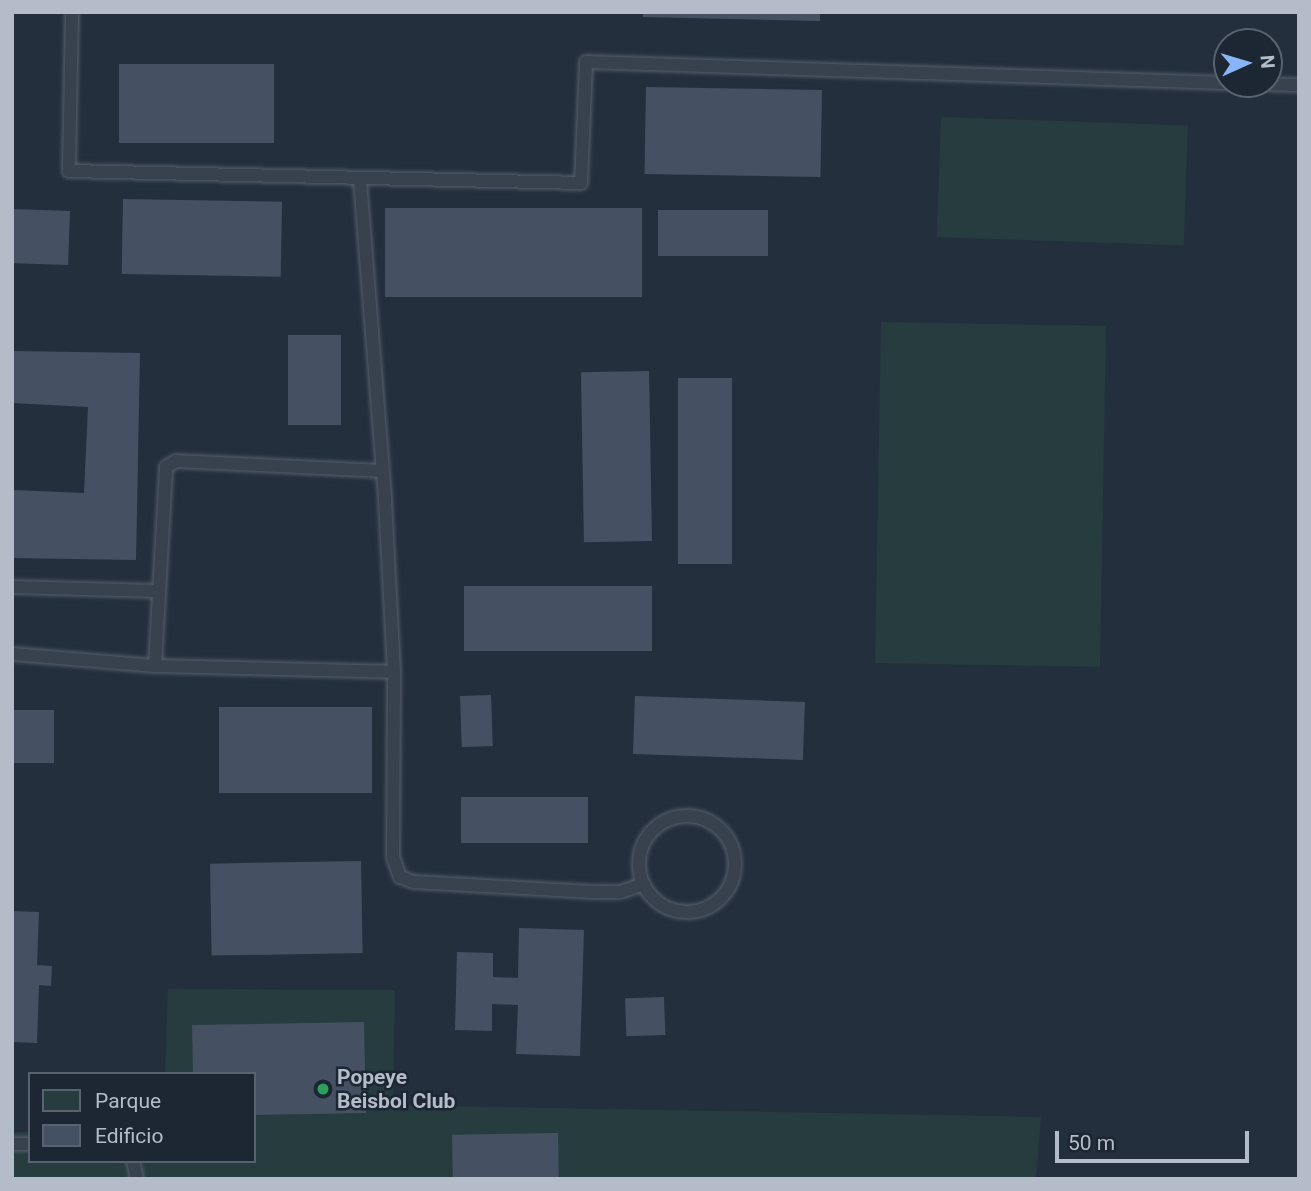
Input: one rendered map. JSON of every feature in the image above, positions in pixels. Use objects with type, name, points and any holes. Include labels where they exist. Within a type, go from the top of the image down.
[{"type":"lane","points":[[72,12],[69,171],[360,180],[581,183],[586,62],[1213,83]]},
{"type":"lane","points":[[360,180],[394,672],[393,857],[400,877],[414,882],[593,892],[620,892],[644,884]]},
{"type":"lane","points":[[155,666],[162,478],[166,467],[176,461],[382,471]]},
{"type":"lane","points":[[12,587],[156,591]]},
{"type":"lane","points":[[12,654],[155,666],[394,672]]},
{"type":"lane","points":[[683,815],[713,822],[732,846],[734,877],[726,892],[699,911],[666,907],[644,884],[640,853],[646,839],[668,819],[683,815]]},
{"type":"green space","points":[[941,117],[1188,126],[1184,246],[937,237]]},
{"type":"green space","points":[[881,322],[1106,326],[1100,667],[875,663]]},
{"type":"green space","name":"Popeye Beisbol Club","points":[[168,989],[395,990],[393,1105],[1041,1117],[1036,1179],[12,1179],[12,1132],[28,1132],[28,1163],[256,1163],[256,1072],[165,1072]]},
{"type":"building","points":[[643,12],[820,12],[820,21],[643,17]]},
{"type":"building","points":[[119,64],[274,64],[274,143],[119,143]]},
{"type":"building","points":[[646,87],[822,90],[820,177],[644,174]]},
{"type":"building","points":[[123,199],[282,202],[281,277],[122,274]]},
{"type":"building","points":[[385,208],[642,208],[642,297],[385,297]]},
{"type":"building","points":[[12,209],[70,211],[68,265],[12,263]]},
{"type":"building","points":[[658,210],[768,210],[768,256],[658,256]]},
{"type":"building","points":[[288,335],[341,335],[341,425],[288,425]]},
{"type":"building","points":[[12,351],[140,353],[136,560],[12,558],[12,490],[84,493],[88,407],[12,403]]},
{"type":"building","points":[[649,371],[652,541],[584,542],[581,372]]},
{"type":"building","points":[[678,378],[732,378],[732,564],[678,564]]},
{"type":"building","points":[[464,586],[652,586],[652,651],[464,651]]},
{"type":"building","points":[[491,695],[493,746],[462,747],[460,696]]},
{"type":"building","points":[[635,696],[805,702],[803,760],[633,754]]},
{"type":"building","points":[[219,707],[372,707],[372,793],[219,793]]},
{"type":"building","points":[[12,710],[54,710],[54,763],[12,763]]},
{"type":"building","points":[[461,797],[588,797],[588,843],[461,843]]},
{"type":"building","points":[[361,861],[363,953],[212,956],[210,864]]},
{"type":"building","points":[[12,911],[39,912],[37,965],[52,966],[51,986],[39,985],[37,1043],[12,1042]]},
{"type":"building","points":[[519,928],[584,930],[580,1056],[516,1054],[518,1005],[492,1004],[492,1031],[455,1030],[457,952],[493,953],[493,977],[518,978]]},
{"type":"building","points":[[664,997],[665,1035],[626,1036],[625,998]]},
{"type":"building","points":[[364,1022],[366,1113],[256,1115],[256,1072],[193,1072],[192,1025]]},
{"type":"building","points":[[558,1133],[559,1179],[453,1179],[452,1135]]},
{"type":"place","name":"Popeye Beisbol Club","points":[[323,1089]]}]
